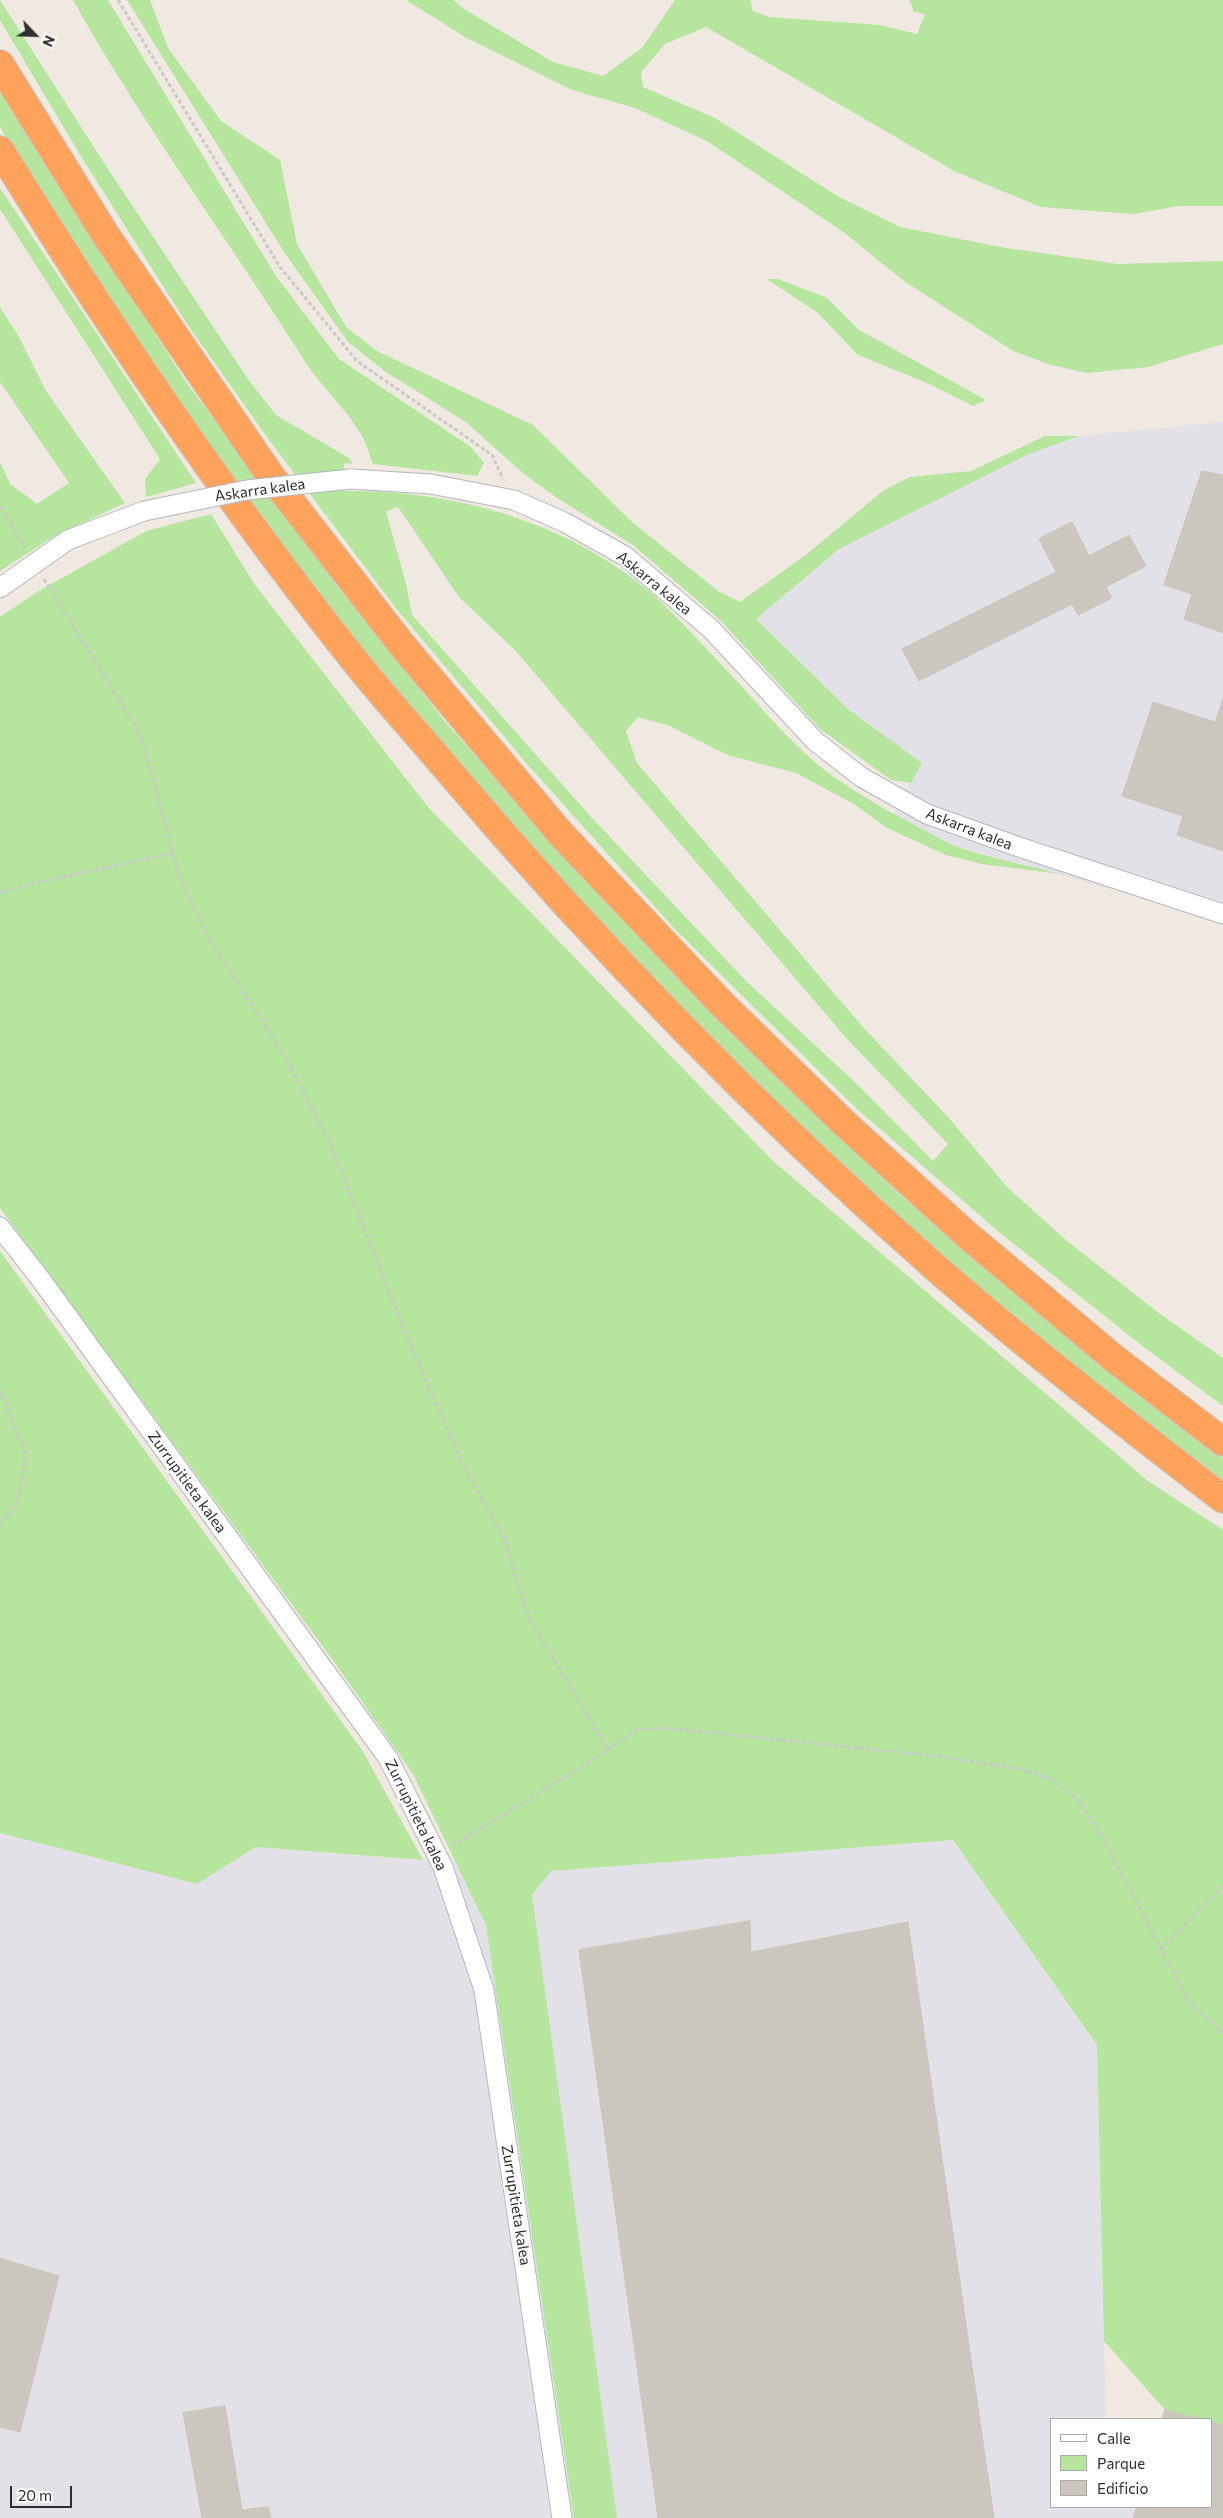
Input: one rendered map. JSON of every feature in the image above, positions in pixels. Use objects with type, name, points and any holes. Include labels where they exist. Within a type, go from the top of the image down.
[{"type":"highway","points":[[0,64],[104,234],[270,475],[402,645],[560,833],[721,1003],[844,1123],[967,1235],[1116,1360],[1223,1442]]},
{"type":"highway","points":[[0,150],[77,274],[211,471],[363,671],[529,866],[682,1029],[836,1177],[937,1269],[1082,1390],[1223,1499]]},
{"type":"street","name":"Askarra kalea","points":[[0,588],[68,540],[144,511],[247,490],[352,479],[431,484],[514,500],[564,522],[624,556],[711,629],[815,741],[861,777],[927,814],[1019,847],[1223,914]]},
{"type":"street","name":"Zurrupitieta kalea","points":[[0,1227],[42,1281],[388,1758],[443,1867],[484,1990],[562,2518]]},
{"type":"path","points":[[118,0],[280,267],[357,361],[492,456],[514,500]]},
{"type":"path","points":[[0,506],[134,724],[144,746],[179,876],[209,939],[284,1055],[329,1141],[406,1334],[462,1462],[503,1536],[529,1618],[608,1750]]},
{"type":"path","points":[[0,893],[173,853]]},
{"type":"path","points":[[0,1390],[26,1455],[17,1503],[0,1524]]},
{"type":"path","points":[[435,1850],[464,1839],[608,1750],[635,1730],[666,1728],[936,1756],[1021,1769],[1051,1779],[1078,1800],[1099,1832],[1189,2002],[1223,2033]]},
{"type":"path","points":[[1161,1949],[1223,1886]]},
{"type":"shaded area","points":[[1223,422],[1223,925],[1136,896],[957,846],[893,815],[921,763],[848,709],[756,619],[839,549],[1029,454],[1079,436]]},
{"type":"shaded area","points":[[0,1833],[197,1884],[256,1847],[550,1871],[953,1840],[1097,2045],[1106,2418],[1050,2418],[1050,2508],[1213,2508],[1213,2496],[1223,2499],[1223,2518],[0,2518]]},
{"type":"green space","points":[[0,0],[106,166],[250,382],[276,415],[349,458],[353,464],[344,463],[345,491],[386,492],[426,496],[467,504],[506,514],[582,546],[617,567],[659,600],[775,723],[805,753],[837,779],[882,807],[954,845],[983,855],[1060,874],[982,864],[946,855],[887,828],[854,804],[796,773],[727,755],[670,726],[638,717],[626,731],[637,763],[862,1026],[948,1117],[1008,1188],[1067,1241],[1160,1314],[1223,1358],[1223,1406],[1140,1344],[999,1232],[857,1109],[674,928],[528,765],[395,607],[267,437],[187,324],[82,158],[0,20]],"holes":[[[398,507],[459,597],[514,649],[847,1039],[948,1144],[933,1161],[859,1086],[747,982],[592,818],[412,615],[406,584],[386,511]]]},
{"type":"green space","points":[[73,0],[108,0],[276,276],[339,359],[471,447],[484,463],[477,476],[373,464],[365,442],[356,426],[304,360],[128,92]]},
{"type":"green space","points":[[127,0],[150,0],[168,48],[221,121],[280,160],[297,244],[346,327],[377,351],[533,425],[632,522],[718,591],[740,602],[807,554],[884,490],[910,477],[971,471],[1045,436],[1079,436],[1029,454],[839,549],[756,619],[848,709],[922,763],[911,783],[891,780],[820,729],[721,621],[633,545],[557,498],[524,474],[466,422],[386,372],[348,342],[284,252]]},
{"type":"green space","points":[[406,0],[453,0],[464,9],[553,62],[603,76],[642,48],[675,0],[750,0],[753,11],[769,17],[880,25],[917,34],[925,14],[914,12],[909,0],[1223,0],[1223,206],[1179,206],[1133,214],[1041,207],[956,172],[706,27],[665,44],[641,72],[643,87],[715,118],[839,197],[900,227],[1000,247],[1118,264],[1223,261],[1223,344],[1148,367],[1087,373],[1051,365],[1013,351],[904,281],[842,231],[707,141],[635,108],[572,90],[465,37]]},
{"type":"green space","points":[[0,87],[32,142],[186,382],[340,590],[447,724],[596,891],[765,1066],[900,1195],[1085,1350],[1223,1459],[1223,1483],[1070,1364],[893,1213],[755,1082],[587,907],[436,738],[324,599],[177,403],[20,163],[0,127]]},
{"type":"green space","points":[[0,188],[196,483],[146,497],[145,479],[160,459],[0,209]]},
{"type":"green space","points":[[767,279],[778,279],[827,298],[859,330],[986,400],[973,406],[927,383],[858,355],[818,313]]},
{"type":"green space","points":[[0,307],[19,337],[46,391],[125,503],[53,537],[0,571],[0,462],[10,484],[37,504],[69,483],[0,382]]},
{"type":"green space","points":[[211,514],[255,585],[428,807],[773,1161],[1148,1481],[1223,1530],[1223,2425],[1213,2422],[1213,2418],[1197,2418],[1165,2410],[1104,2341],[1097,2045],[953,1840],[551,1871],[532,1895],[617,2518],[574,2518],[486,1925],[413,1774],[332,1659],[0,1208],[0,617],[37,592],[146,531]]},
{"type":"green space","points":[[0,1251],[362,1750],[423,1860],[256,1847],[197,1884],[0,1833]]},
{"type":"building","points":[[1202,471],[1223,475],[1223,633],[1184,619],[1192,594],[1164,585]]},
{"type":"building","points":[[1072,522],[1089,556],[1129,535],[1146,566],[1106,587],[1112,598],[1078,615],[1072,604],[919,681],[902,649],[1056,572],[1039,539]]},
{"type":"building","points":[[1223,698],[1223,851],[1177,835],[1183,816],[1122,796],[1153,702],[1215,722]]},
{"type":"building","points":[[750,1921],[751,1952],[908,1922],[994,2518],[658,2518],[579,1950]]},
{"type":"building","points":[[0,2258],[59,2276],[20,2432],[0,2427]]},
{"type":"building","points":[[225,2406],[242,2510],[268,2507],[271,2518],[202,2518],[183,2413]]},
{"type":"building","points":[[1165,2410],[1197,2418],[1162,2418]]},
{"type":"building","points":[[1213,2422],[1223,2425],[1223,2518],[1133,2518],[1137,2508],[1213,2508]]}]
